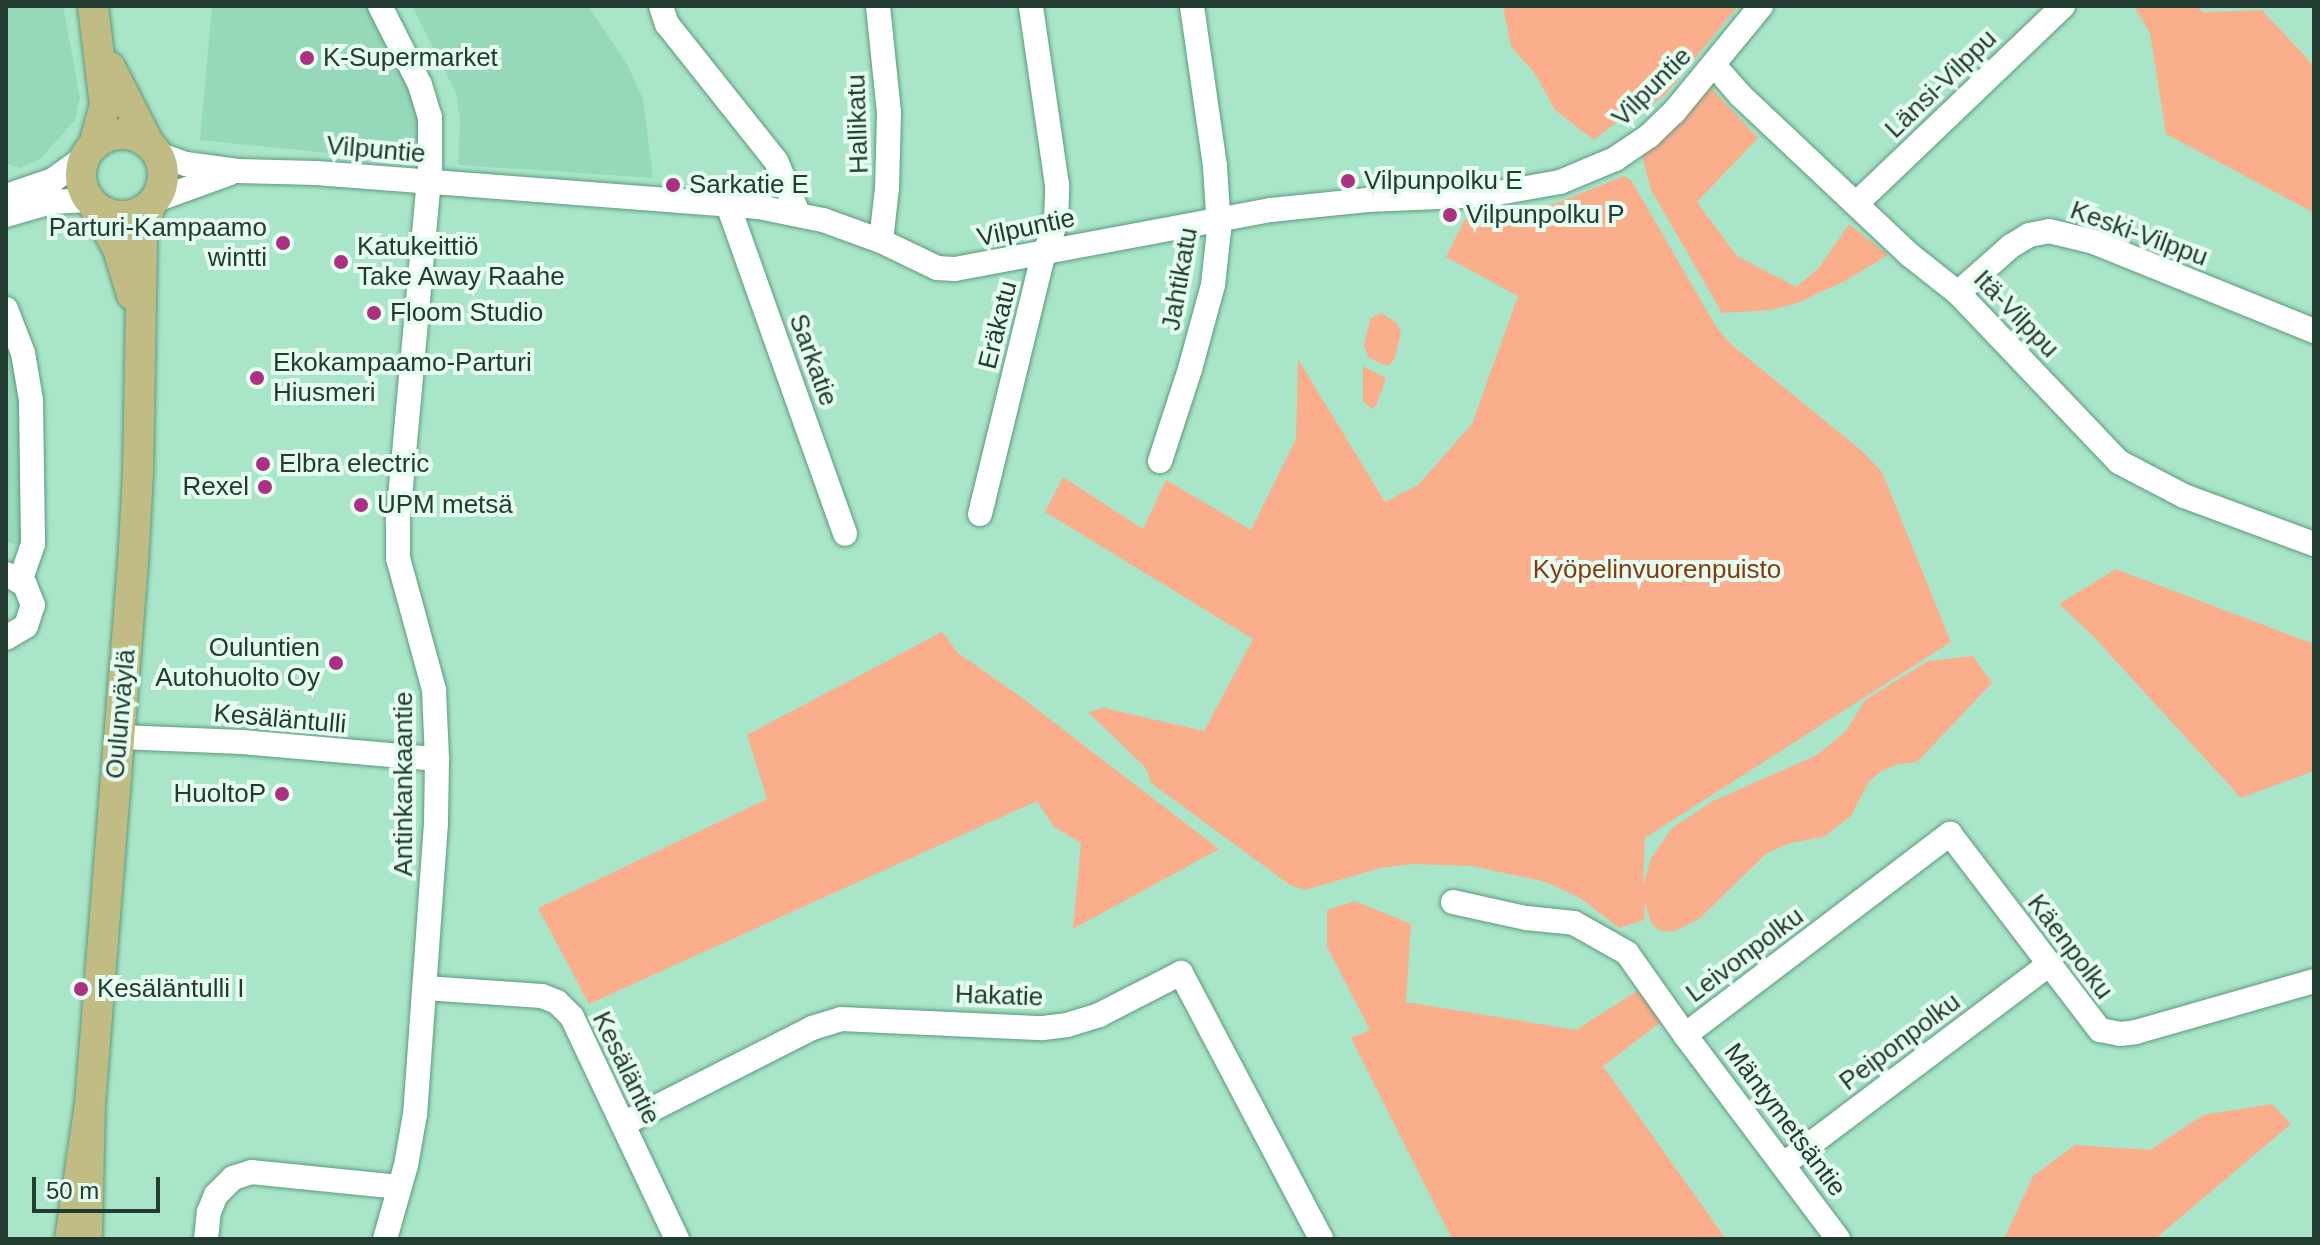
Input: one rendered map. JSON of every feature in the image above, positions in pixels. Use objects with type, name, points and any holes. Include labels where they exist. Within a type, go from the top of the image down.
[{"type":"main road","points":[[95,20],[116,83],[153,149],[163,182],[153,203],[127,216],[115,216],[91,202],[81,178],[105,105],[95,20]]},
{"type":"main road","points":[[90,150],[115,135],[139,137],[153,149]]},
{"type":"main road","name":"Oulunväylä","points":[[91,202],[118,249],[140,324]]},
{"type":"main road","name":"Oulunväylä","points":[[70,1239],[87,1135],[93,1069],[138,473],[142,236],[153,203]]},
{"type":"main road","name":"Oulunväylä","points":[[87,1135],[87,1239]]},
{"type":"street","name":"Antinkankaantie","points":[[380,6],[427,102],[431,131],[398,523],[398,558],[434,690],[437,759],[415,1114],[385,1239]]},
{"type":"street","points":[[661,6],[667,24],[776,161],[798,213]]},
{"type":"street","name":"Hallikatu","points":[[878,6],[890,148],[881,241]]},
{"type":"street","name":"Eräkatu","points":[[980,514],[1056,222],[1057,185],[1031,6]]},
{"type":"street","name":"Jahtikatu","points":[[1160,461],[1213,285],[1219,218],[1192,6]]},
{"type":"street","name":"Vilpuntie","points":[[153,149],[186,164],[238,171],[728,205],[798,213],[881,241],[937,268],[955,269],[1219,218],[1327,203],[1515,193],[1560,182],[1602,165],[1641,142],[1674,112],[1761,6]]},
{"type":"street","name":"Länsi-Vilppu","points":[[1857,203],[2063,6]]},
{"type":"street","name":"Itä-Vilppu","points":[[1714,65],[1740,95],[1910,255],[1958,293],[2119,462],[2184,496],[2314,544]]},
{"type":"street","points":[[6,196],[53,180],[90,150]]},
{"type":"street","name":"Vilpuntie","points":[[153,203],[238,171]]},
{"type":"street","points":[[6,215],[51,202],[91,202]]},
{"type":"street","name":"Sarkatie","points":[[728,205],[845,534]]},
{"type":"street","name":"Keski-Vilppu","points":[[1958,293],[2011,246],[2029,235],[2049,231],[2094,242],[2314,331]]},
{"type":"street","points":[[6,309],[26,362],[31,400],[33,544],[32,556],[13,577],[30,594],[31,616],[19,633],[6,638]]},
{"type":"street","name":"Kesäläntulli","points":[[119,737],[242,742],[437,759]]},
{"type":"street","name":"Käenpolku","points":[[1950,834],[2100,1030],[2120,1034],[2314,981]]},
{"type":"street","name":"Leivonpolku","points":[[1453,902],[1526,918],[1574,923],[1627,953],[1685,1035],[1950,834]]},
{"type":"street","name":"Peiponpolku","points":[[1784,1164],[2048,965]]},
{"type":"street","name":"Hakatie","points":[[623,1124],[812,1028],[841,1019],[1043,1028],[1067,1025],[1099,1015],[1181,973],[1321,1239]]},
{"type":"street","name":"Kesäläntie","points":[[425,988],[542,996],[557,1002],[572,1017],[677,1239]]},
{"type":"street","name":"Mäntymetsäntie","points":[[1685,1035],[1838,1239]]},
{"type":"street","points":[[206,1239],[209,1212],[216,1195],[233,1178],[251,1172],[399,1187]]},
{"type":"shaded area","points":[[6,6],[63,6],[80,97],[75,120],[40,159],[20,168],[6,164]]},
{"type":"shaded area","points":[[212,6],[369,6],[404,74],[420,117],[419,162],[200,140]]},
{"type":"shaded area","points":[[412,6],[588,6],[627,64],[643,99],[653,178],[458,165],[460,121],[456,93]]},
{"type":"shaded area","points":[[6,339],[18,364],[23,546],[6,542]]},
{"type":"green space","points":[[1503,6],[1738,6],[1665,95],[1633,118],[1626,115],[1594,140],[1555,110],[1534,72],[1511,47]]},
{"type":"green space","points":[[2134,6],[2197,6],[2203,12],[2262,10],[2314,66],[2314,213],[2166,134],[2150,33]]},
{"type":"green space","points":[[1711,88],[1758,138],[1697,202],[1737,256],[1796,287],[1819,268],[1849,224],[1888,255],[1845,281],[1797,303],[1770,310],[1722,313],[1651,190],[1642,156]]},
{"type":"green space","name":"Kyöpelinvuorenpuisto","points":[[1624,176],[1631,180],[1717,328],[1732,345],[1862,451],[1882,472],[1951,642],[1645,838],[1643,886],[1651,858],[1672,828],[1713,801],[1817,755],[1846,731],[1865,700],[1928,661],[1973,656],[1992,683],[1917,762],[1898,764],[1881,771],[1868,783],[1851,816],[1823,837],[1790,843],[1766,854],[1699,919],[1672,932],[1659,930],[1651,923],[1645,902],[1644,920],[1619,928],[1580,898],[1546,882],[1472,866],[1413,864],[1381,868],[1305,890],[1290,885],[1152,784],[1145,767],[1088,712],[1104,708],[1204,731],[1253,639],[1045,512],[1063,477],[1143,529],[1166,480],[1251,530],[1296,439],[1298,359],[1385,502],[1418,485],[1472,424],[1518,296],[1446,257],[1465,219],[1547,207]]},
{"type":"green space","points":[[1381,313],[1397,323],[1401,333],[1395,358],[1388,366],[1369,358],[1364,346],[1370,319]]},
{"type":"green space","points":[[1363,366],[1386,378],[1376,406],[1371,409],[1363,401]]},
{"type":"green space","points":[[2116,569],[2314,644],[2314,771],[2241,798],[2093,636],[2059,604]]},
{"type":"green space","points":[[942,632],[958,653],[1017,694],[1219,849],[1073,929],[1081,843],[1054,827],[1037,801],[589,1004],[538,908],[767,799],[747,735]]},
{"type":"green space","points":[[1355,901],[1411,924],[1406,1002],[1576,1030],[1637,991],[1665,1019],[1603,1066],[1726,1239],[1452,1239],[1351,1038],[1370,1030],[1327,947],[1327,910]]},
{"type":"green space","points":[[2272,1104],[2291,1124],[2155,1239],[2004,1239],[2033,1176],[2075,1145],[2150,1150],[2203,1115]]},
{"type":"place","name":"K-Supermarket","points":[[307,58]]},
{"type":"place","name":"Vilpunpolku E","points":[[1348,181]]},
{"type":"place","name":"Sarkatie E","points":[[673,185]]},
{"type":"place","name":"Vilpunpolku P","points":[[1450,215]]},
{"type":"place","name":"Parturi-Kampaamo wintti","points":[[283,243]]},
{"type":"place","name":"Katukeittiö Take Away Raahe","points":[[341,262]]},
{"type":"place","name":"Floom Studio","points":[[374,313]]},
{"type":"place","name":"Ekokampaamo-Parturi Hiusmeri","points":[[257,378]]},
{"type":"place","name":"Elbra electric","points":[[263,464]]},
{"type":"place","name":"Rexel","points":[[265,487]]},
{"type":"place","name":"UPM metsä","points":[[361,505]]},
{"type":"place","name":"Ouluntien Autohuolto Oy","points":[[336,663]]},
{"type":"place","name":"HuoltoP","points":[[282,794]]},
{"type":"place","name":"Kesäläntulli I","points":[[81,989]]}]
